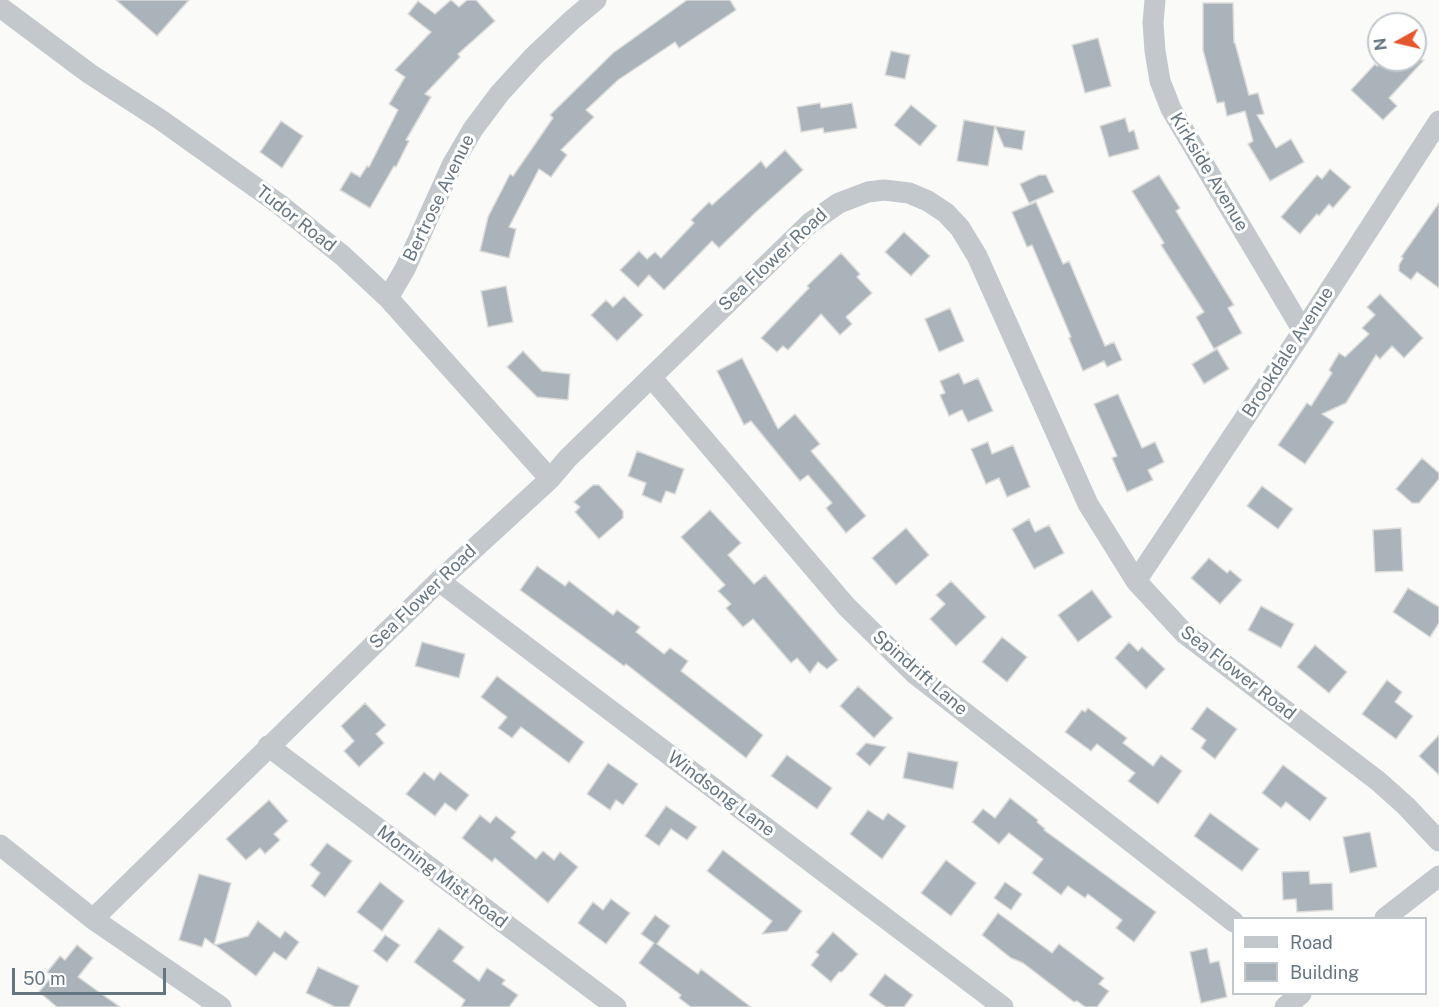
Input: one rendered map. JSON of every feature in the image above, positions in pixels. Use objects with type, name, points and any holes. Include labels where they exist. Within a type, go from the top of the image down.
[{"type":"street","name":"Bertrose Avenue","points":[[388,298],[405,269],[452,165],[473,129],[500,93],[534,56],[596,0]]},
{"type":"street","name":"Kirkside Avenue","points":[[1155,0],[1153,23],[1155,51],[1160,81],[1171,109],[1303,331]]},
{"type":"street","name":"Tudor Road","points":[[0,8],[90,74],[279,204],[343,256],[388,298],[550,479]]},
{"type":"street","name":"Brookdale Avenue","points":[[1136,581],[1303,331],[1439,121]]},
{"type":"street","name":"Sea Flower Road","points":[[93,919],[268,746],[550,479],[568,458],[780,250],[828,208],[868,192],[898,191],[919,196],[938,206],[960,228],[977,256],[1088,504],[1136,581],[1185,634],[1378,781],[1406,806],[1439,841]]},
{"type":"street","name":"Spindrift Lane","points":[[651,377],[846,606],[915,674],[1232,921]]},
{"type":"street","name":"Windsong Lane","points":[[440,581],[1003,1007]]},
{"type":"street","name":"Morning Mist Road","points":[[268,746],[616,1007]]},
{"type":"street","points":[[0,845],[93,919],[221,1007]]},
{"type":"street","points":[[1385,917],[1439,876]]},
{"type":"street","points":[[1285,1007],[1299,995]]},
{"type":"building","points":[[116,0],[189,0],[157,36]]},
{"type":"building","points":[[451,0],[459,7],[467,0],[476,0],[495,21],[458,54],[460,57],[425,94],[431,97],[406,140],[409,141],[396,167],[394,166],[370,208],[340,190],[351,172],[360,177],[367,166],[369,167],[398,110],[389,104],[405,77],[395,70],[431,32],[408,14],[418,1],[435,14]]},
{"type":"building","points":[[687,0],[730,0],[736,10],[679,48],[675,42],[618,80],[586,110],[594,117],[561,150],[567,155],[551,177],[539,169],[509,227],[516,229],[509,258],[480,251],[488,217],[510,174],[513,176],[553,118],[550,115],[613,53]]},
{"type":"building","points":[[1203,3],[1233,3],[1234,43],[1249,95],[1258,93],[1264,114],[1257,115],[1276,148],[1291,139],[1304,162],[1270,181],[1248,144],[1253,141],[1245,111],[1227,116],[1224,102],[1217,103],[1203,50]]},
{"type":"building","points":[[1098,38],[1111,86],[1085,93],[1072,45]]},
{"type":"building","points":[[891,51],[910,55],[905,79],[885,75]]},
{"type":"building","points":[[1368,72],[1413,72],[1389,98],[1397,106],[1383,120],[1351,90]]},
{"type":"building","points":[[820,103],[821,108],[852,103],[857,128],[824,133],[823,128],[801,132],[797,107]]},
{"type":"building","points":[[911,105],[937,126],[920,146],[894,125]]},
{"type":"building","points":[[1125,118],[1129,132],[1134,130],[1139,149],[1109,157],[1100,126]]},
{"type":"building","points":[[964,120],[995,126],[988,166],[957,161]]},
{"type":"building","points":[[281,121],[303,136],[282,168],[260,152]]},
{"type":"building","points":[[995,126],[1025,131],[1022,150],[1004,147]]},
{"type":"building","points":[[785,150],[803,170],[719,248],[712,241],[664,290],[649,275],[638,287],[620,270],[639,251],[647,259],[655,252],[661,258],[694,223],[691,220],[709,202],[712,205],[761,161],[766,168]]},
{"type":"building","points":[[1330,169],[1351,187],[1333,208],[1329,204],[1300,234],[1281,217],[1317,175],[1322,179]]},
{"type":"building","points":[[1039,175],[1046,175],[1054,192],[1029,203],[1020,184]]},
{"type":"building","points":[[1159,175],[1180,208],[1176,211],[1234,305],[1228,308],[1242,333],[1214,349],[1196,317],[1204,312],[1161,245],[1164,243],[1132,191]]},
{"type":"building","points":[[1036,202],[1063,264],[1069,261],[1105,346],[1114,342],[1122,360],[1107,367],[1104,361],[1083,371],[1032,245],[1027,247],[1012,212]]},
{"type":"building","points":[[1439,203],[1439,288],[1417,272],[1411,280],[1399,271],[1399,265],[1403,258],[1401,257]]},
{"type":"building","points":[[904,232],[930,256],[911,276],[885,252]]},
{"type":"building","points":[[841,253],[860,274],[857,277],[872,293],[846,317],[852,324],[840,335],[821,314],[788,350],[783,346],[777,352],[761,338],[809,288],[807,286]]},
{"type":"building","points":[[506,286],[513,322],[488,327],[481,291]]},
{"type":"building","points":[[1380,294],[1423,338],[1404,358],[1392,346],[1380,359],[1376,355],[1346,403],[1322,414],[1334,422],[1305,464],[1278,445],[1307,403],[1311,406],[1332,373],[1329,370],[1339,353],[1345,357],[1369,334],[1362,328],[1375,315],[1367,307]]},
{"type":"building","points":[[624,296],[643,315],[617,341],[591,315],[606,300],[613,307]]},
{"type":"building","points":[[950,308],[964,341],[939,352],[925,319]]},
{"type":"building","points":[[1217,349],[1229,369],[1204,384],[1192,364]]},
{"type":"building","points":[[523,351],[542,371],[570,374],[568,400],[537,397],[507,367]]},
{"type":"building","points":[[742,358],[778,429],[795,414],[820,444],[811,451],[866,516],[846,533],[826,508],[832,503],[808,475],[800,481],[751,421],[744,425],[717,371]]},
{"type":"building","points":[[959,373],[964,384],[978,378],[993,411],[968,422],[962,410],[949,416],[940,395],[945,393],[940,381]]},
{"type":"building","points":[[1118,394],[1142,448],[1155,442],[1164,462],[1148,470],[1153,480],[1127,492],[1112,458],[1117,456],[1094,404]]},
{"type":"building","points":[[988,442],[992,454],[1013,445],[1030,487],[1007,497],[999,478],[986,484],[971,449]]},
{"type":"building","points":[[637,451],[684,469],[675,494],[666,491],[661,503],[642,495],[646,483],[628,476]]},
{"type":"building","points":[[1422,458],[1439,473],[1439,479],[1419,503],[1412,503],[1396,489]]},
{"type":"building","points":[[593,485],[599,485],[623,511],[623,518],[599,539],[575,512],[580,507],[574,502]]},
{"type":"building","points":[[1262,486],[1293,509],[1278,529],[1247,506]]},
{"type":"building","points":[[710,510],[741,543],[728,555],[754,584],[765,575],[838,660],[827,669],[818,662],[810,673],[797,658],[791,663],[753,619],[743,627],[726,608],[731,604],[718,591],[725,585],[681,537]]},
{"type":"building","points":[[1029,519],[1035,532],[1049,525],[1064,553],[1034,569],[1012,529]]},
{"type":"building","points":[[906,528],[929,555],[896,585],[872,558]]},
{"type":"building","points":[[1401,528],[1403,571],[1375,572],[1373,530]]},
{"type":"building","points":[[1209,558],[1227,573],[1230,570],[1242,580],[1220,604],[1191,578]]},
{"type":"building","points":[[537,566],[565,586],[569,581],[613,615],[617,610],[640,627],[636,632],[664,654],[670,648],[688,661],[681,671],[763,735],[746,758],[626,664],[624,666],[520,590]]},
{"type":"building","points":[[951,581],[986,617],[956,646],[930,619],[945,604],[936,595]]},
{"type":"building","points":[[1408,588],[1439,607],[1439,623],[1430,637],[1393,612]]},
{"type":"building","points":[[1092,590],[1112,617],[1078,642],[1058,615]]},
{"type":"building","points":[[1261,606],[1294,624],[1281,648],[1248,630]]},
{"type":"building","points":[[1002,637],[1027,657],[1007,682],[982,662]]},
{"type":"building","points":[[422,642],[465,654],[459,678],[415,666]]},
{"type":"building","points":[[1129,642],[1138,651],[1142,647],[1165,669],[1146,689],[1115,658]]},
{"type":"building","points":[[1315,645],[1347,672],[1329,693],[1297,667]]},
{"type":"building","points":[[497,676],[584,742],[569,763],[521,727],[512,738],[498,728],[507,717],[481,697]]},
{"type":"building","points":[[1387,680],[1402,692],[1395,702],[1413,716],[1396,739],[1362,714]]},
{"type":"building","points":[[858,686],[893,718],[874,738],[840,706]]},
{"type":"building","points":[[365,703],[386,725],[376,734],[384,743],[359,767],[344,751],[354,741],[341,726]]},
{"type":"building","points":[[1207,707],[1237,729],[1215,759],[1201,748],[1206,740],[1191,729]]},
{"type":"building","points":[[1088,708],[1127,738],[1123,743],[1153,766],[1161,755],[1182,771],[1158,804],[1128,781],[1135,773],[1097,744],[1091,751],[1065,732],[1082,710],[1085,712]]},
{"type":"building","points":[[1439,735],[1439,775],[1419,756]]},
{"type":"building","points":[[866,743],[886,747],[870,766],[856,754]]},
{"type":"building","points":[[908,752],[958,762],[953,789],[903,778]]},
{"type":"building","points":[[787,755],[832,788],[817,809],[771,776]]},
{"type":"building","points":[[608,763],[638,784],[623,805],[616,800],[610,810],[587,794]]},
{"type":"building","points":[[1283,765],[1327,798],[1310,821],[1286,802],[1281,808],[1262,793]]},
{"type":"building","points":[[424,772],[434,780],[440,772],[469,795],[456,811],[445,803],[435,816],[406,794]]},
{"type":"building","points":[[1010,798],[1038,820],[1037,822],[1044,830],[1156,912],[1134,942],[1116,928],[1122,920],[1088,894],[1085,898],[1068,886],[1061,895],[1032,873],[1043,859],[1009,833],[999,844],[972,822],[983,809],[995,818]]},
{"type":"building","points":[[269,800],[288,821],[274,834],[280,840],[265,854],[260,848],[246,860],[226,839]]},
{"type":"building","points":[[666,806],[697,827],[687,840],[671,829],[659,846],[645,836]]},
{"type":"building","points":[[868,810],[883,820],[888,813],[906,826],[882,859],[850,834]]},
{"type":"building","points":[[1210,813],[1259,849],[1242,871],[1194,836]]},
{"type":"building","points":[[480,815],[490,823],[496,816],[516,832],[511,838],[536,859],[543,851],[554,860],[560,852],[578,867],[548,903],[495,858],[492,862],[462,838]]},
{"type":"building","points":[[1370,832],[1377,867],[1350,873],[1343,837]]},
{"type":"building","points":[[327,843],[352,861],[325,897],[311,886],[320,873],[310,865]]},
{"type":"building","points":[[723,850],[802,911],[787,931],[762,934],[772,921],[707,871]]},
{"type":"building","points":[[946,860],[976,883],[951,916],[921,893]]},
{"type":"building","points":[[1309,871],[1310,884],[1332,883],[1333,910],[1297,912],[1296,899],[1283,900],[1282,872]]},
{"type":"building","points":[[199,874],[231,883],[214,945],[205,938],[202,947],[179,940]]},
{"type":"building","points":[[380,882],[404,901],[382,931],[357,912]]},
{"type":"building","points":[[1005,882],[1022,894],[1011,910],[994,898]]},
{"type":"building","points":[[611,899],[630,913],[606,944],[578,923],[593,902],[603,910]]},
{"type":"building","points":[[998,913],[1052,953],[1059,944],[1104,978],[1099,984],[1109,991],[1097,1007],[1085,1007],[1077,1001],[1074,1002],[982,935]]},
{"type":"building","points":[[655,915],[670,926],[657,944],[698,974],[701,969],[751,1007],[691,1007],[679,998],[681,995],[639,963],[654,943],[641,934]]},
{"type":"building","points":[[258,921],[280,938],[285,931],[299,942],[286,960],[274,952],[256,976],[215,945],[248,936]]},
{"type":"building","points":[[439,928],[464,947],[453,961],[479,981],[487,968],[505,980],[502,984],[518,995],[509,1007],[461,1007],[465,1000],[414,962]]},
{"type":"building","points":[[833,932],[858,954],[831,982],[811,965],[819,955],[816,952]]},
{"type":"building","points":[[385,935],[400,945],[387,962],[373,951]]},
{"type":"building","points":[[77,945],[93,958],[78,977],[120,1007],[57,1007],[39,992],[52,976],[47,972],[60,956],[65,960]]},
{"type":"building","points":[[1207,948],[1210,963],[1219,961],[1227,997],[1201,1003],[1190,952]]},
{"type":"building","points":[[318,967],[359,986],[349,1007],[335,1007],[306,993]]},
{"type":"building","points":[[885,974],[913,995],[904,1007],[886,1007],[869,995]]}]
